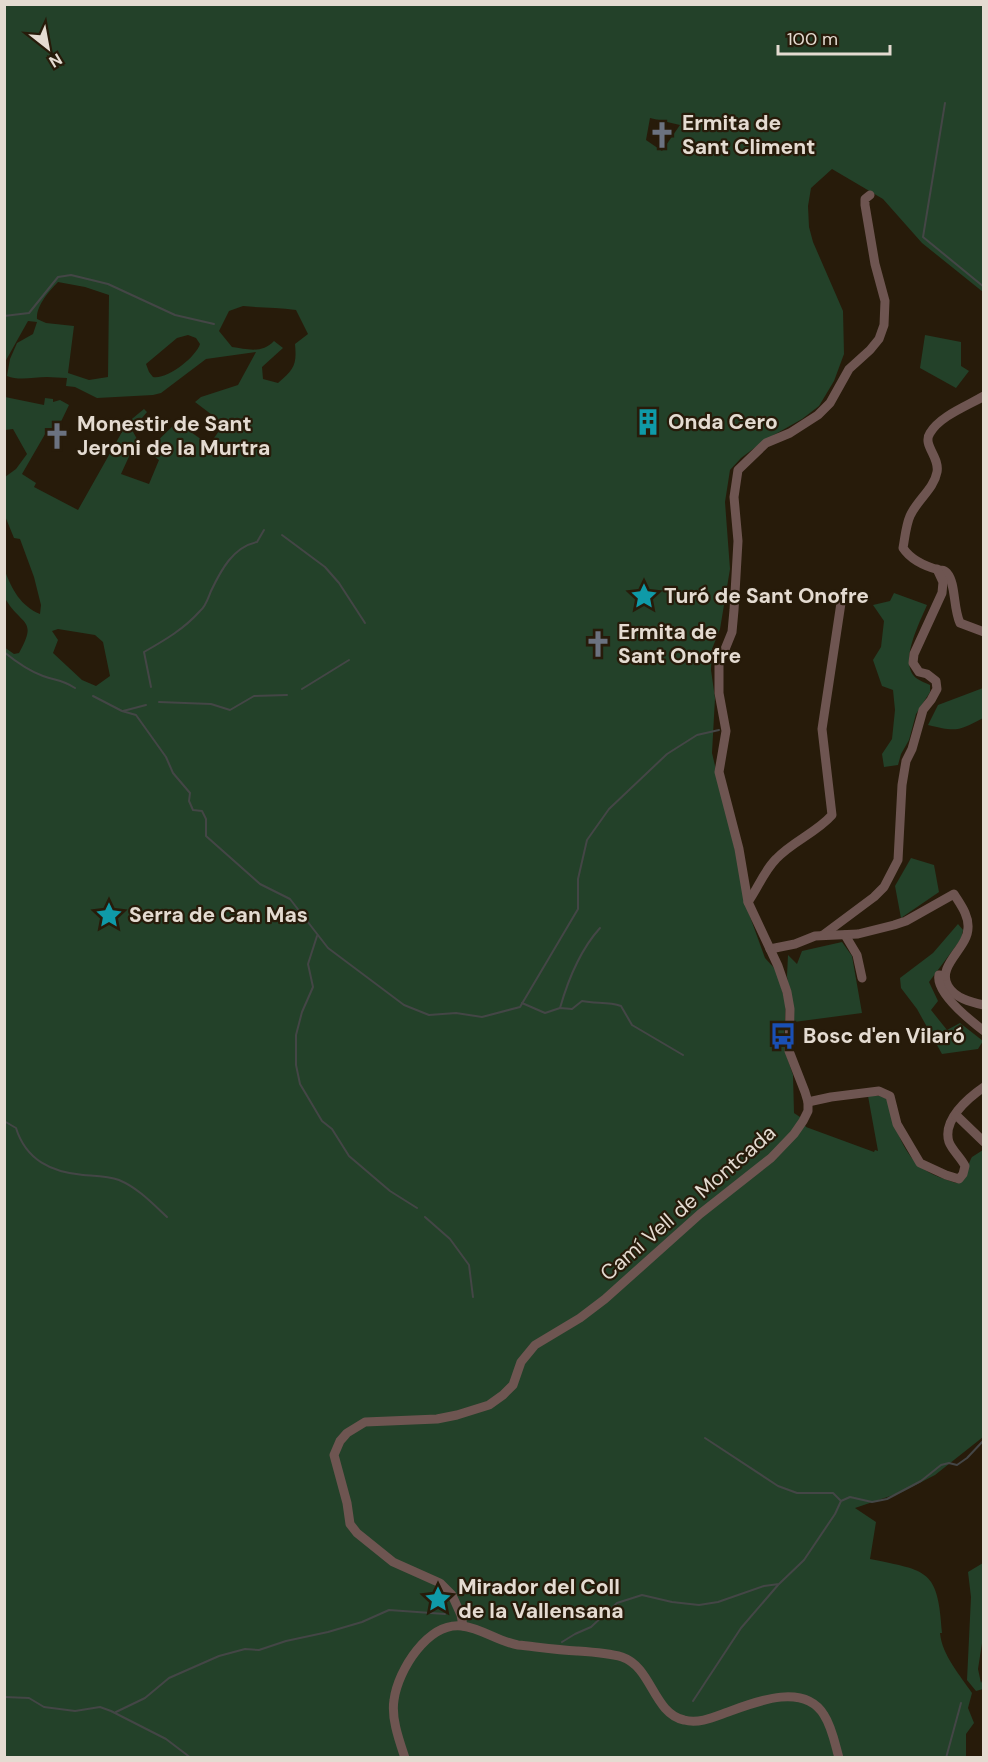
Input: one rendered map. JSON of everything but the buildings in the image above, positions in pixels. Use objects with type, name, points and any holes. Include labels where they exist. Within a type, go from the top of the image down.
[{"type":"street","points":[[870,195],[865,199],[867,214],[875,264],[886,309],[879,339],[849,369],[830,403],[818,415],[790,433],[766,443],[738,470],[734,497],[738,541],[737,583],[732,632],[719,664],[719,693],[726,731],[719,772],[739,849],[748,902],[778,966],[790,1009],[789,1052],[808,1102],[857,1093],[884,1092],[890,1096],[901,1133],[920,1163],[959,1179],[963,1174],[964,1166],[950,1143],[948,1133],[950,1122],[970,1097],[984,1087]]},
{"type":"street","points":[[984,396],[948,416],[929,434],[928,441],[937,460],[938,470],[910,515],[903,548],[915,561],[945,571],[953,589],[954,608],[960,623],[984,632]]},
{"type":"street","points":[[823,935],[874,897],[892,874],[898,860],[902,785],[906,761],[912,749],[923,710],[937,689],[936,681],[919,672],[913,663],[914,654],[942,593],[943,582],[937,569]]},
{"type":"street","points":[[748,902],[777,858],[800,839],[824,824],[832,815],[822,729],[841,603]]},
{"type":"street","points":[[770,949],[823,935],[858,934],[906,921],[954,894],[967,916],[968,928],[966,941],[945,970],[945,981],[951,991],[964,999],[984,1005]]},
{"type":"street","points":[[845,935],[857,955],[862,978]]},
{"type":"street","points":[[945,976],[939,975],[938,981],[941,989],[967,1018],[984,1031]]},
{"type":"street","name":"Camí Vell de Montcada","points":[[463,1626],[452,1595],[440,1582],[393,1562],[364,1539],[350,1524],[347,1503],[334,1455],[340,1441],[346,1433],[365,1422],[437,1419],[458,1415],[489,1405],[503,1395],[513,1385],[521,1362],[535,1345],[580,1318],[604,1299],[700,1214],[771,1158],[803,1121],[808,1102]]},
{"type":"street","points":[[956,1114],[984,1142]]},
{"type":"street","points":[[405,1758],[394,1716],[395,1694],[411,1658],[434,1633],[447,1626],[463,1626],[514,1644],[600,1653],[628,1660],[640,1670],[668,1711],[685,1721],[712,1718],[765,1698],[782,1697],[808,1701],[818,1707],[824,1715],[839,1758]]},
{"type":"green space","points":[[5,5],[983,5],[983,292],[922,243],[883,199],[832,169],[811,188],[808,206],[809,227],[813,242],[843,311],[844,354],[834,381],[819,406],[802,419],[765,440],[741,458],[730,470],[725,502],[730,569],[720,629],[712,649],[711,670],[715,698],[712,753],[740,871],[744,900],[765,958],[776,970],[786,1004],[784,1037],[786,1054],[793,1075],[794,1113],[800,1117],[806,1127],[874,1152],[878,1151],[868,1096],[880,1096],[887,1099],[899,1136],[914,1161],[929,1172],[956,1183],[965,1175],[972,1157],[983,1150],[983,1437],[935,1475],[902,1492],[855,1508],[876,1522],[870,1559],[917,1571],[926,1576],[933,1585],[940,1612],[941,1641],[952,1664],[972,1693],[968,1708],[974,1723],[966,1734],[966,1757],[5,1757],[4,647],[14,654],[19,653],[25,642],[27,628],[6,600],[5,571],[22,602],[40,614],[41,605],[34,577],[20,539],[14,538],[5,516],[5,477],[16,469],[27,454],[13,429],[5,430],[5,397],[44,405],[45,398],[53,399],[53,402],[60,400],[69,405],[56,432],[48,429],[22,474],[36,483],[34,487],[78,510],[127,423],[144,409],[147,412],[132,430],[137,439],[121,474],[149,484],[159,460],[147,451],[177,422],[209,445],[224,424],[195,402],[201,397],[238,385],[256,352],[206,359],[161,393],[97,398],[75,387],[66,386],[67,378],[22,379],[7,376],[10,359],[17,343],[33,334],[37,322],[28,321],[5,362]],"holes":[[[650,118],[680,125],[662,151],[646,140]],[[58,282],[85,287],[109,295],[108,377],[89,380],[68,373],[74,326],[46,323],[37,319],[37,314],[47,294]],[[243,306],[296,310],[308,334],[295,344],[293,366],[278,383],[263,379],[262,367],[283,348],[274,341],[259,349],[232,347],[219,331],[229,311]],[[188,335],[196,338],[200,344],[187,361],[166,375],[153,377],[146,364],[177,338]],[[58,629],[95,635],[103,642],[110,676],[96,686],[82,680],[53,653],[58,640],[52,631]]]},
{"type":"green space","points":[[925,335],[961,342],[961,366],[969,371],[956,388],[920,368]]},
{"type":"green space","points":[[894,593],[927,605],[912,642],[909,663],[916,678],[930,685],[930,692],[916,714],[909,740],[898,765],[884,767],[882,754],[892,739],[895,710],[893,690],[882,686],[873,660],[881,647],[884,621],[873,605],[890,601]]},
{"type":"green space","points":[[983,688],[983,718],[957,729],[928,725],[938,705]]},
{"type":"green space","points":[[911,858],[934,865],[939,892],[901,918],[895,886]]},
{"type":"green space","points":[[958,924],[963,930],[961,939],[929,982],[938,1001],[931,1010],[947,1030],[960,1023],[983,1041],[978,1049],[942,1054],[917,1009],[901,988],[900,978],[933,953]]},
{"type":"green space","points":[[842,942],[852,956],[862,1013],[794,1022],[787,976],[788,955],[797,964],[802,951]]},
{"type":"green space","points":[[983,1563],[984,1630],[978,1669],[981,1683],[983,1679],[983,1689],[976,1691],[967,1680],[971,1597],[968,1572]]},
{"type":"waterway","points":[[945,103],[923,237],[984,287]]},
{"type":"waterway","points":[[4,316],[29,313],[58,277],[71,275],[108,284],[175,315],[214,324]]},
{"type":"waterway","points":[[151,687],[144,652],[174,634],[202,609],[229,560],[241,549],[257,542],[264,530]]},
{"type":"waterway","points":[[282,535],[325,567],[339,583],[365,623]]},
{"type":"waterway","points":[[4,652],[33,671],[75,688]]},
{"type":"waterway","points":[[302,689],[349,660]]},
{"type":"waterway","points":[[159,702],[211,704],[230,710],[254,696],[287,695]]},
{"type":"waterway","points":[[93,696],[122,711],[136,715],[166,757],[173,773],[190,793],[189,801],[193,810],[202,811],[206,819],[206,836],[260,884],[290,899],[328,948],[404,1005],[429,1015],[456,1013],[482,1017],[520,1007],[578,909],[578,879],[587,840],[609,809],[667,754],[697,735],[719,730]]},
{"type":"waterway","points":[[123,711],[146,705]]},
{"type":"waterway","points":[[560,1008],[576,965],[600,928]]},
{"type":"waterway","points":[[317,936],[308,964],[313,987],[302,1012],[296,1035],[296,1065],[300,1084],[322,1121],[332,1129],[349,1156],[390,1191],[417,1208]]},
{"type":"waterway","points":[[522,1003],[545,1013],[560,1008],[572,1009],[582,1001],[621,1006],[632,1025],[683,1055]]},
{"type":"waterway","points":[[4,1121],[16,1128],[26,1148],[41,1162],[60,1171],[106,1177],[126,1183],[167,1217]]},
{"type":"waterway","points":[[425,1217],[450,1239],[469,1265],[473,1297]]},
{"type":"waterway","points":[[705,1438],[778,1486],[797,1493],[833,1493],[840,1500]]},
{"type":"waterway","points":[[562,1642],[591,1627],[617,1603],[642,1595],[699,1605],[718,1602],[764,1586],[779,1584],[804,1560],[835,1514],[841,1501],[850,1497],[872,1502],[887,1499],[921,1481],[941,1465],[949,1463],[957,1465],[984,1440]]},
{"type":"waterway","points":[[693,1701],[741,1628],[778,1585]]},
{"type":"waterway","points":[[116,1712],[145,1698],[169,1678],[219,1656],[245,1649],[259,1650],[286,1641],[328,1632],[362,1622],[389,1610],[445,1614]]},
{"type":"waterway","points":[[4,1697],[29,1698],[44,1707],[75,1711],[100,1707],[166,1739],[191,1758]]},
{"type":"waterway","points":[[946,1758],[961,1703]]},
{"type":"place","name":"Ermita de Sant Climent","points":[[662,135]]},
{"type":"place","name":"Onda Cero","points":[[648,422]]},
{"type":"place","name":"Monestir de Sant Jeroni de la Murtra","points":[[57,436]]},
{"type":"place","name":"Turó de Sant Onofre","points":[[644,596]]},
{"type":"place","name":"Ermita de Sant Onofre","points":[[598,644]]},
{"type":"place","name":"Serra de Can Mas","points":[[109,915]]},
{"type":"place","name":"Bosc d'en Vilaró","points":[[783,1036]]},
{"type":"place","name":"Mirador del Coll de la Vallensana","points":[[438,1599]]}]
